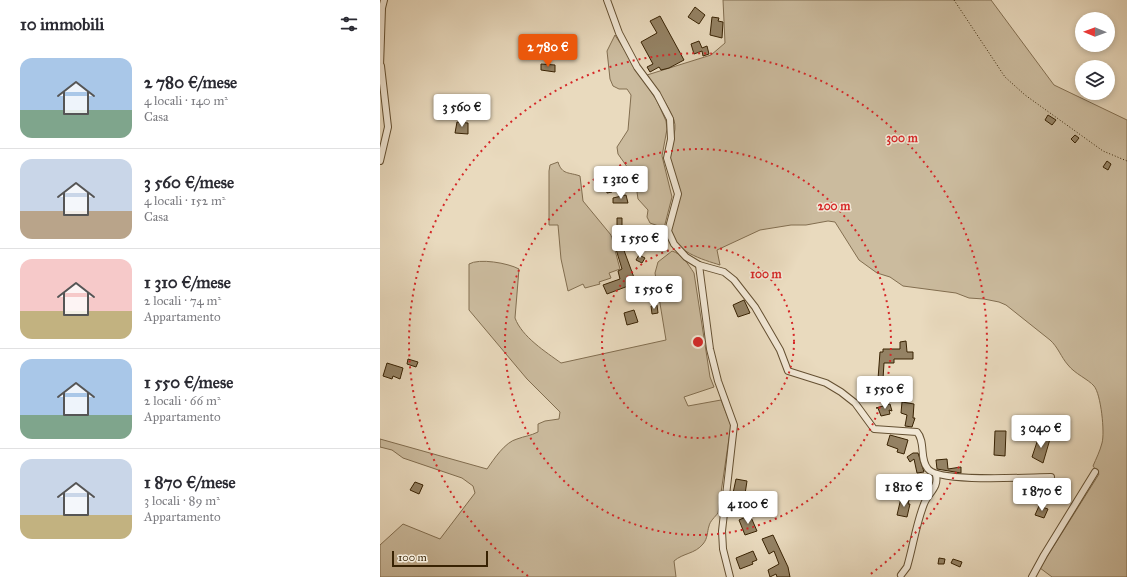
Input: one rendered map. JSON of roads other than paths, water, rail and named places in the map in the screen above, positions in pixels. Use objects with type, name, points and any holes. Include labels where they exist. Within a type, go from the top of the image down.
[{"type":"street","points":[[380,161],[388,127],[380,66],[382,8],[384,0]]},
{"type":"street","points":[[607,0],[619,33],[637,67],[657,94],[670,119],[671,139],[667,158],[678,194],[668,231],[674,244],[686,257],[699,265],[724,272],[734,280],[747,296],[780,350],[788,371],[826,383],[841,392],[856,403],[874,429],[917,432],[920,439],[924,463],[928,470],[936,475],[975,478],[1051,477]]},
{"type":"street","points":[[699,265],[710,349],[718,381],[734,425],[722,531],[723,548],[730,577]]},
{"type":"street","points":[[1032,577],[1095,472]]},
{"type":"street","points":[[901,575],[908,567],[923,505],[928,495],[935,488],[938,482],[936,475]]}]
